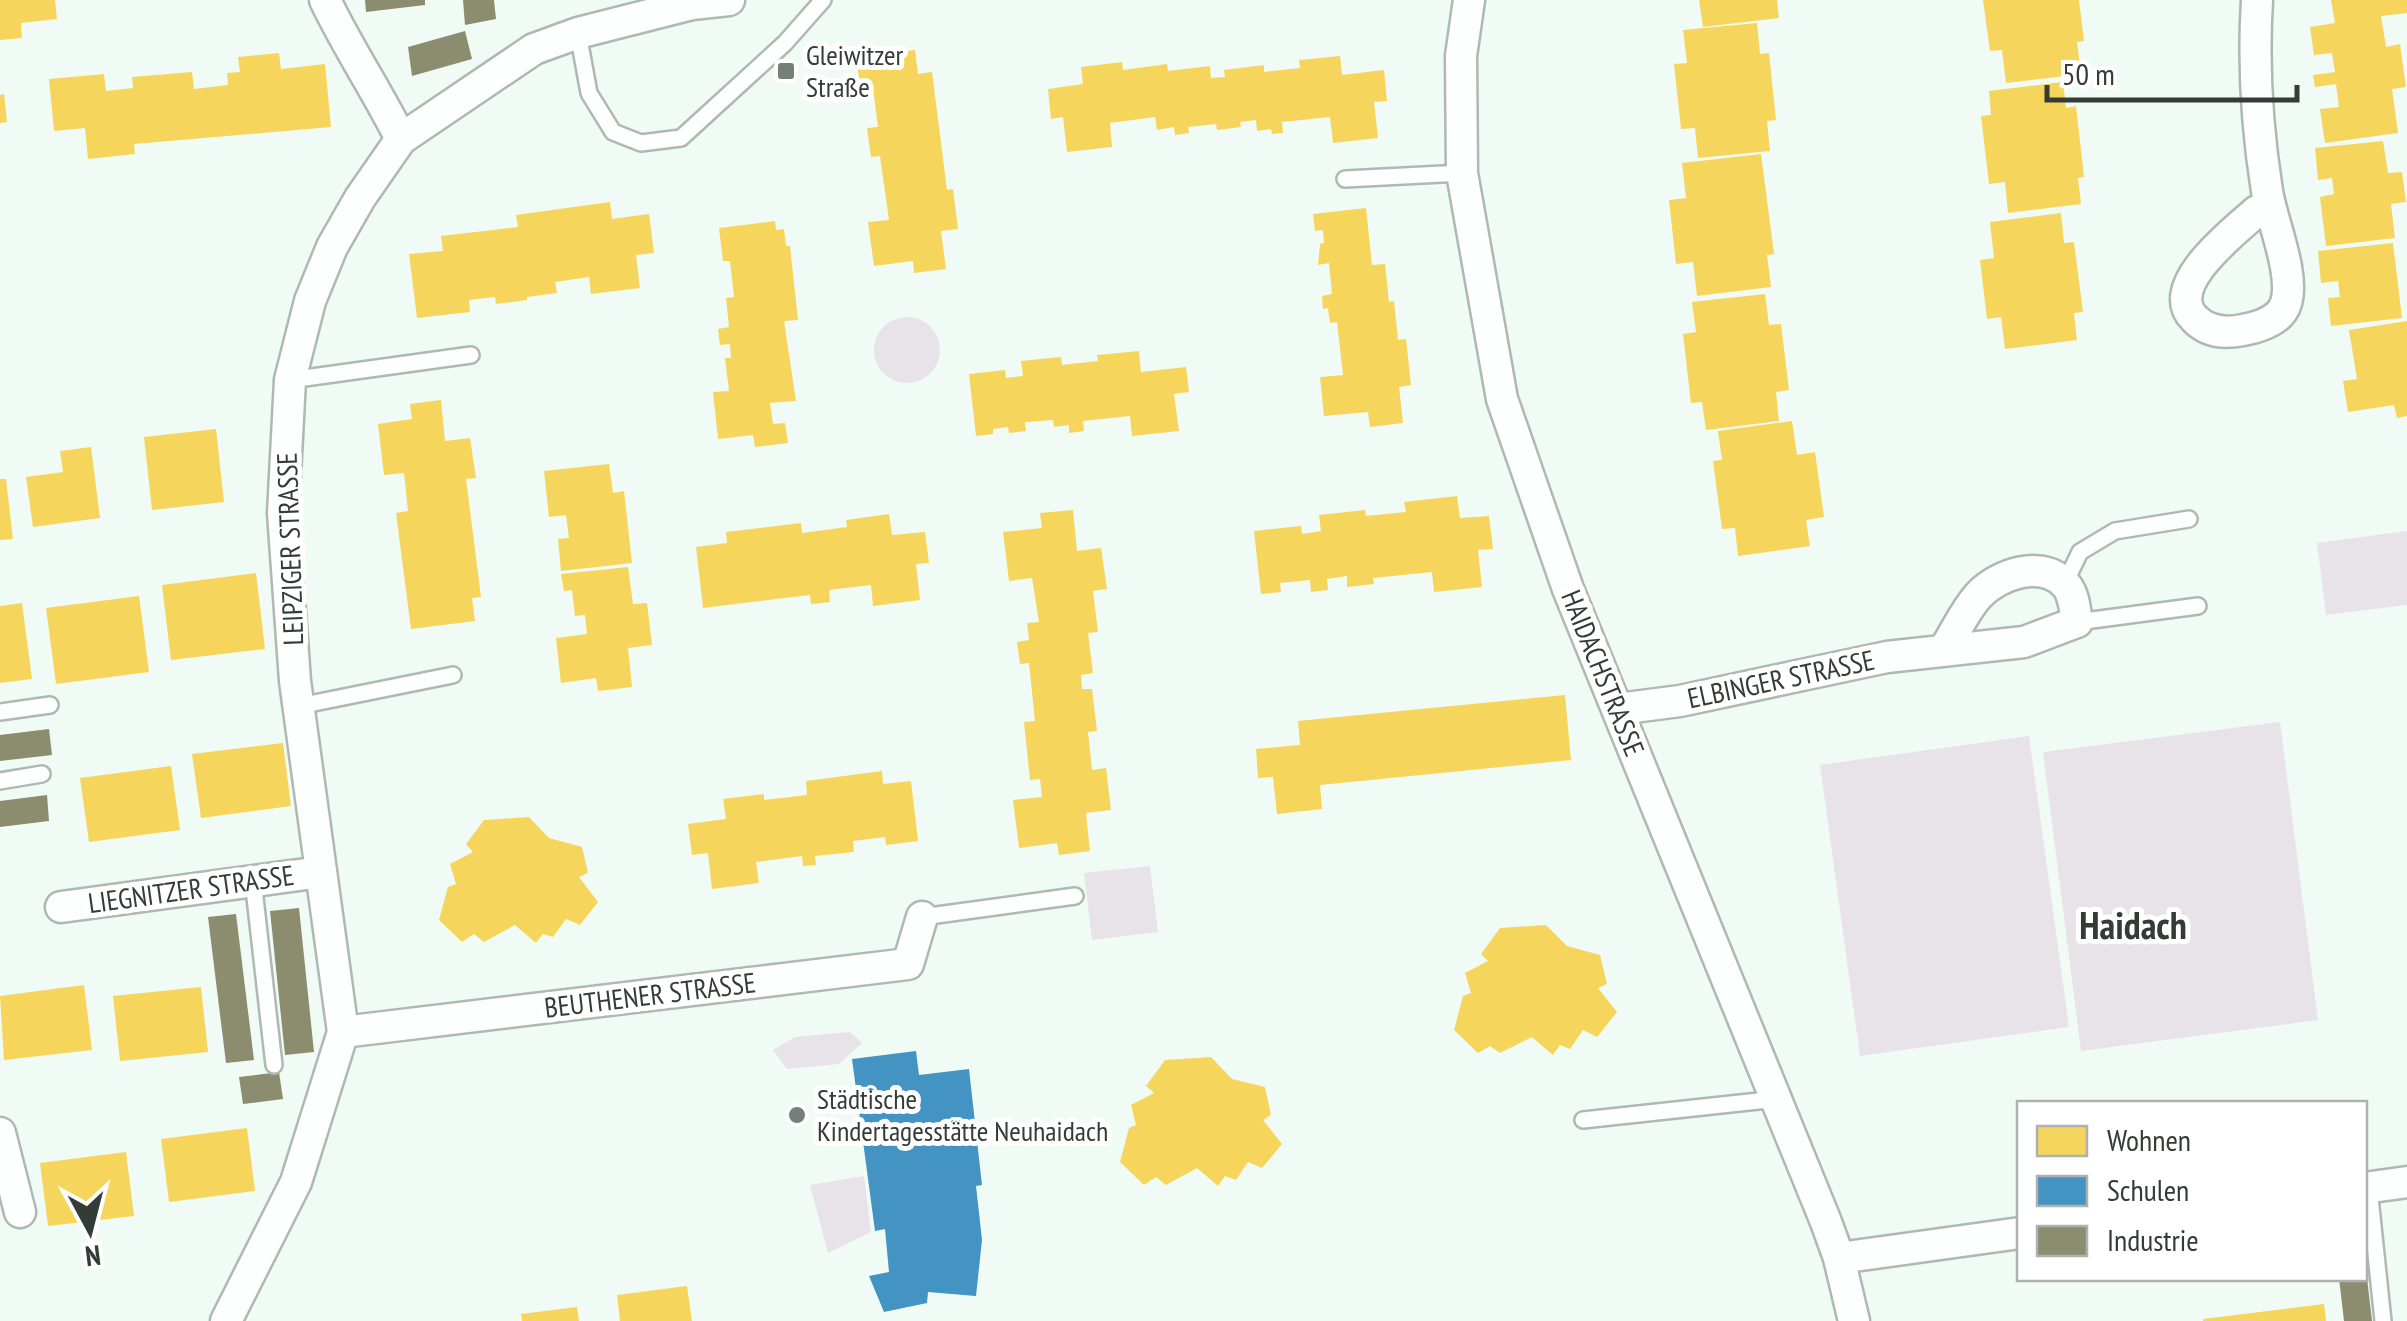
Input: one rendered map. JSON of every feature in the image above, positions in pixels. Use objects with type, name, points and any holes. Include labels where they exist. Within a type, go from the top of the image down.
[{"type":"street","points":[[324,0],[401,139]]},
{"type":"street","name":"LEIPZIGER STRASSE","points":[[226,1321],[296,1182],[343,1032],[299,706],[282,513],[290,380],[310,301],[332,246],[401,139],[534,49],[578,33],[692,4],[729,0]]},
{"type":"street","name":"HAIDACHSTRASSE","points":[[1469,0],[1462,56],[1462,173],[1502,399],[1568,589],[1840,1258],[1854,1321]]},
{"type":"street","points":[[2256,0],[2256,98],[2270,207]]},
{"type":"street","points":[[1944,650],[1959,621],[1992,583],[2024,572],[2043,571],[2065,583],[2078,622]]},
{"type":"street","name":"ELBINGER STRASSE","points":[[1618,709],[1680,701],[1887,657],[2024,642],[2078,622]]},
{"type":"street","name":"LIEGNITZER STRASSE","points":[[61,907],[322,872]]},
{"type":"street","name":"BEUTHENER STRASSE","points":[[343,1032],[908,964],[922,917]]},
{"type":"street","points":[[0,1133],[20,1212]]},
{"type":"street","points":[[2367,1188],[2407,1182]]},
{"type":"street","points":[[1840,1258],[2017,1234]]},
{"type":"lane","points":[[578,33],[590,93],[613,132],[641,143],[681,138],[785,43],[823,0]]},
{"type":"lane","points":[[1345,180],[1462,173]]},
{"type":"lane","points":[[290,380],[471,355]]},
{"type":"lane","points":[[2065,583],[2080,552],[2116,530],[2189,519]]},
{"type":"lane","points":[[2078,622],[2198,606]]},
{"type":"lane","points":[[299,706],[453,675]]},
{"type":"lane","points":[[0,712],[50,705]]},
{"type":"lane","points":[[0,781],[42,774]]},
{"type":"lane","points":[[252,880],[274,1065]]},
{"type":"lane","points":[[922,917],[1074,896]]},
{"type":"lane","points":[[1583,1120],[1777,1098]]},
{"type":"lane","points":[[2367,1188],[2383,1321]]},
{"type":"shaded area","points":[[907,317],[930,327],[940,350],[930,373],[907,383],[884,373],[874,350],[884,327]]},
{"type":"shaded area","points":[[2407,531],[2407,605],[2326,615],[2317,543]]},
{"type":"shaded area","points":[[2280,722],[2318,1020],[2081,1051],[2043,752]]},
{"type":"shaded area","points":[[2029,736],[2069,1027],[1860,1056],[1820,765]]},
{"type":"shaded area","points":[[1150,866],[1158,932],[1092,940],[1084,873]]},
{"type":"shaded area","points":[[850,1032],[862,1043],[839,1064],[787,1069],[773,1050],[795,1037]]},
{"type":"shaded area","points":[[864,1176],[871,1232],[828,1253],[810,1185]]},
{"type":"building: Wohnen","points":[[0,0],[55,0],[57,19],[21,23],[22,38],[0,40]]},
{"type":"building: Wohnen","points":[[1699,0],[1777,0],[1779,18],[1703,27]]},
{"type":"building: Wohnen","points":[[1983,0],[2079,0],[2084,41],[2077,42],[2081,74],[2006,83],[2002,50],[1990,51]]},
{"type":"building: Wohnen","points":[[2331,0],[2407,0],[2407,13],[2381,16],[2386,47],[2400,44],[2406,87],[2392,89],[2398,133],[2325,143],[2320,109],[2339,107],[2336,84],[2315,87],[2313,75],[2335,72],[2332,53],[2314,55],[2310,27],[2335,23]]},
{"type":"building: Wohnen","points":[[1757,23],[1760,54],[1769,53],[1776,120],[1767,121],[1770,151],[1698,158],[1695,128],[1681,129],[1674,64],[1687,63],[1683,30]]},
{"type":"building: Wohnen","points":[[915,50],[918,74],[932,72],[947,190],[953,189],[958,229],[941,231],[946,269],[914,273],[913,261],[874,266],[868,222],[889,220],[880,156],[871,157],[867,128],[878,127],[873,88],[861,90],[856,58]]},
{"type":"building: Wohnen","points":[[279,53],[281,69],[325,64],[331,127],[134,144],[135,154],[88,159],[85,128],[54,131],[49,79],[104,74],[106,91],[133,88],[132,77],[192,72],[194,89],[228,85],[227,73],[240,72],[238,57]]},
{"type":"building: Wohnen","points":[[1340,56],[1342,75],[1384,70],[1387,101],[1374,102],[1378,138],[1333,143],[1330,117],[1282,122],[1283,133],[1272,134],[1271,129],[1257,131],[1256,120],[1240,122],[1241,127],[1217,130],[1216,124],[1188,127],[1189,133],[1175,135],[1174,127],[1157,130],[1155,117],[1110,123],[1112,147],[1067,152],[1063,117],[1051,119],[1048,89],[1083,84],[1081,67],[1122,62],[1123,70],[1167,64],[1168,71],[1210,66],[1211,78],[1225,77],[1224,70],[1264,65],[1264,72],[1300,68],[1299,60]]},
{"type":"building: Wohnen","points":[[2063,82],[2066,108],[2076,106],[2084,177],[2078,178],[2081,204],[2008,213],[2005,182],[1989,184],[1981,116],[1991,115],[1989,91]]},
{"type":"building: Wohnen","points":[[4,94],[7,122],[0,123],[0,95]]},
{"type":"building: Wohnen","points":[[2383,141],[2388,173],[2402,172],[2406,202],[2391,204],[2395,238],[2326,246],[2320,197],[2334,194],[2332,178],[2318,180],[2315,148]]},
{"type":"building: Wohnen","points":[[1761,154],[1774,254],[1767,255],[1771,287],[1697,296],[1693,262],[1676,264],[1669,200],[1686,198],[1682,163]]},
{"type":"building: Wohnen","points":[[610,202],[612,219],[649,214],[654,253],[636,255],[640,288],[591,294],[589,277],[555,282],[557,293],[496,304],[495,297],[469,300],[470,312],[417,318],[409,254],[443,251],[441,236],[518,227],[516,215]]},
{"type":"building: Wohnen","points":[[1366,208],[1372,265],[1385,264],[1398,340],[1406,339],[1411,385],[1399,387],[1403,423],[1370,427],[1368,412],[1324,416],[1320,377],[1343,375],[1337,322],[1330,323],[1328,308],[1323,309],[1322,296],[1332,294],[1329,263],[1318,265],[1323,230],[1315,231],[1313,214]]},
{"type":"building: Wohnen","points":[[2061,213],[2064,243],[2074,242],[2083,312],[2074,313],[2077,340],[2005,349],[2001,317],[1987,319],[1980,260],[1994,258],[1990,222]]},
{"type":"building: Wohnen","points":[[775,221],[776,230],[784,229],[786,246],[790,246],[798,320],[784,321],[796,401],[770,403],[773,424],[785,423],[788,443],[755,447],[753,435],[718,439],[713,392],[729,391],[725,358],[731,358],[730,344],[720,345],[718,329],[729,327],[726,298],[734,297],[730,261],[723,261],[719,228]]},
{"type":"building: Wohnen","points":[[2393,243],[2402,318],[2331,326],[2328,298],[2340,297],[2338,281],[2321,283],[2318,251]]},
{"type":"building: Wohnen","points":[[1765,294],[1769,325],[1781,324],[1789,390],[1776,392],[1779,421],[1706,430],[1702,402],[1691,403],[1683,334],[1696,332],[1692,302]]},
{"type":"building: Wohnen","points":[[2407,321],[2407,416],[2397,418],[2394,405],[2348,412],[2343,381],[2357,379],[2349,330]]},
{"type":"building: Wohnen","points":[[1139,351],[1141,372],[1186,367],[1189,392],[1174,394],[1179,431],[1132,436],[1130,416],[1083,421],[1084,431],[1069,433],[1069,425],[1054,427],[1053,420],[1025,422],[1026,431],[1009,433],[1008,427],[976,436],[969,374],[1005,370],[1006,378],[1023,376],[1021,361],[1061,357],[1062,365],[1098,361],[1097,355]]},
{"type":"building: Wohnen","points":[[441,400],[445,441],[470,438],[476,478],[466,479],[481,597],[472,598],[475,621],[411,629],[396,513],[408,511],[404,473],[384,475],[378,424],[412,419],[410,404]]},
{"type":"building: Wohnen","points":[[1792,421],[1797,455],[1815,452],[1824,517],[1806,520],[1810,546],[1738,556],[1735,528],[1722,529],[1713,461],[1722,460],[1718,431]]},
{"type":"building: Wohnen","points":[[216,429],[224,502],[152,510],[144,437]]},
{"type":"building: Wohnen","points":[[91,447],[100,518],[33,527],[26,477],[63,472],[60,451]]},
{"type":"building: Wohnen","points":[[609,464],[613,493],[624,491],[632,563],[561,571],[558,539],[569,538],[566,515],[549,517],[544,471]]},
{"type":"building: Wohnen","points":[[0,479],[6,479],[13,539],[0,540]]},
{"type":"building: Wohnen","points":[[1457,496],[1460,518],[1489,516],[1493,549],[1478,550],[1482,587],[1434,592],[1432,572],[1373,578],[1374,584],[1347,587],[1347,576],[1327,579],[1328,590],[1311,592],[1310,580],[1280,583],[1281,592],[1261,594],[1254,531],[1301,526],[1302,534],[1321,531],[1319,515],[1365,510],[1366,516],[1406,512],[1404,502]]},
{"type":"building: Wohnen","points":[[1073,510],[1077,551],[1101,548],[1107,589],[1093,591],[1098,632],[1088,633],[1093,673],[1081,675],[1082,689],[1092,689],[1097,731],[1088,732],[1092,770],[1106,768],[1111,810],[1086,813],[1090,851],[1059,855],[1057,843],[1019,848],[1013,800],[1042,797],[1040,779],[1030,780],[1024,722],[1035,721],[1029,663],[1020,664],[1017,642],[1029,640],[1027,623],[1039,622],[1032,578],[1009,581],[1003,532],[1042,528],[1040,513]]},
{"type":"building: Wohnen","points":[[889,514],[892,535],[925,532],[929,563],[916,564],[920,600],[873,606],[871,585],[829,590],[830,602],[811,604],[810,595],[703,608],[696,547],[727,543],[726,532],[801,523],[802,533],[847,527],[846,520]]},
{"type":"building: Wohnen","points":[[628,567],[633,604],[647,603],[652,645],[628,648],[632,687],[598,691],[596,678],[561,683],[556,638],[587,634],[585,615],[575,616],[572,590],[564,591],[561,574]]},
{"type":"building: Wohnen","points":[[256,573],[265,649],[171,660],[162,585]]},
{"type":"building: Wohnen","points":[[139,596],[149,672],[56,684],[46,608]]},
{"type":"building: Wohnen","points":[[22,603],[32,679],[0,683],[0,606]]},
{"type":"building: Wohnen","points":[[1565,695],[1571,760],[1320,785],[1322,809],[1277,814],[1273,777],[1258,778],[1256,749],[1300,745],[1298,721]]},
{"type":"building: Wohnen","points":[[283,743],[291,806],[201,818],[192,754]]},
{"type":"building: Wohnen","points":[[171,766],[180,830],[89,842],[80,778]]},
{"type":"building: Wohnen","points":[[882,771],[883,784],[911,781],[918,841],[886,845],[885,837],[853,841],[854,852],[815,856],[816,865],[803,866],[802,856],[756,862],[759,883],[712,889],[708,853],[692,855],[688,824],[726,819],[723,799],[764,794],[764,800],[807,795],[806,781]]},
{"type":"building: Wohnen","points":[[529,817],[549,838],[582,847],[588,873],[579,877],[598,902],[580,925],[566,919],[553,937],[543,934],[536,943],[515,925],[484,942],[474,934],[462,942],[439,920],[448,887],[456,884],[450,864],[473,852],[466,844],[484,820]]},
{"type":"building: Wohnen","points":[[1546,925],[1567,946],[1600,955],[1607,984],[1598,988],[1617,1012],[1597,1037],[1583,1030],[1570,1049],[1560,1045],[1553,1055],[1532,1037],[1500,1053],[1490,1046],[1478,1053],[1454,1030],[1463,996],[1471,993],[1465,973],[1488,961],[1481,954],[1500,928]]},
{"type":"building: Wohnen","points":[[84,985],[92,1050],[4,1060],[0,996]]},
{"type":"building: Wohnen","points":[[201,987],[208,1052],[120,1061],[113,996]]},
{"type":"building: Wohnen","points":[[1211,1057],[1232,1079],[1265,1087],[1271,1115],[1263,1120],[1282,1144],[1262,1168],[1248,1162],[1236,1180],[1225,1176],[1218,1186],[1197,1168],[1166,1185],[1156,1177],[1144,1185],[1120,1162],[1129,1128],[1136,1125],[1131,1105],[1154,1093],[1146,1086],[1165,1060]]},
{"type":"building: Wohnen","points":[[247,1128],[255,1191],[169,1202],[161,1139]]},
{"type":"building: Wohnen","points":[[126,1152],[134,1216],[48,1226],[40,1163]]},
{"type":"building: Wohnen","points":[[687,1286],[692,1321],[620,1321],[617,1295]]},
{"type":"building: Wohnen","points":[[2324,1304],[2326,1321],[2203,1321],[2203,1319]]},
{"type":"building: Wohnen","points":[[577,1307],[579,1321],[522,1321],[521,1314]]},
{"type":"building: Schulen","points":[[916,1051],[919,1075],[969,1069],[982,1185],[976,1186],[982,1240],[976,1296],[928,1292],[927,1303],[884,1312],[869,1276],[889,1272],[885,1229],[875,1231],[852,1059]]},
{"type":"building: Industrie","points":[[365,0],[425,0],[425,5],[366,12]]},
{"type":"building: Industrie","points":[[463,0],[494,0],[496,19],[465,25]]},
{"type":"building: Industrie","points":[[465,31],[472,59],[412,76],[408,47]]},
{"type":"building: Industrie","points":[[49,729],[52,755],[0,761],[0,735]]},
{"type":"building: Industrie","points":[[47,795],[49,821],[0,827],[0,801]]},
{"type":"building: Industrie","points":[[299,908],[314,1052],[285,1055],[270,911]]},
{"type":"building: Industrie","points":[[236,914],[254,1060],[226,1063],[208,917]]},
{"type":"building: Industrie","points":[[279,1072],[283,1099],[243,1104],[239,1077]]},
{"type":"building: Industrie","points":[[2367,1278],[2372,1321],[2344,1321],[2339,1281]]},
{"type":"place","name":"Gleiwitzer Straße","points":[[786,71]]},
{"type":"place","name":"Städtische Kindertagesstätte Neuhaidach","points":[[797,1115]]},
{"type":"district","name":"Haidach","points":[[2133,926]]}]
